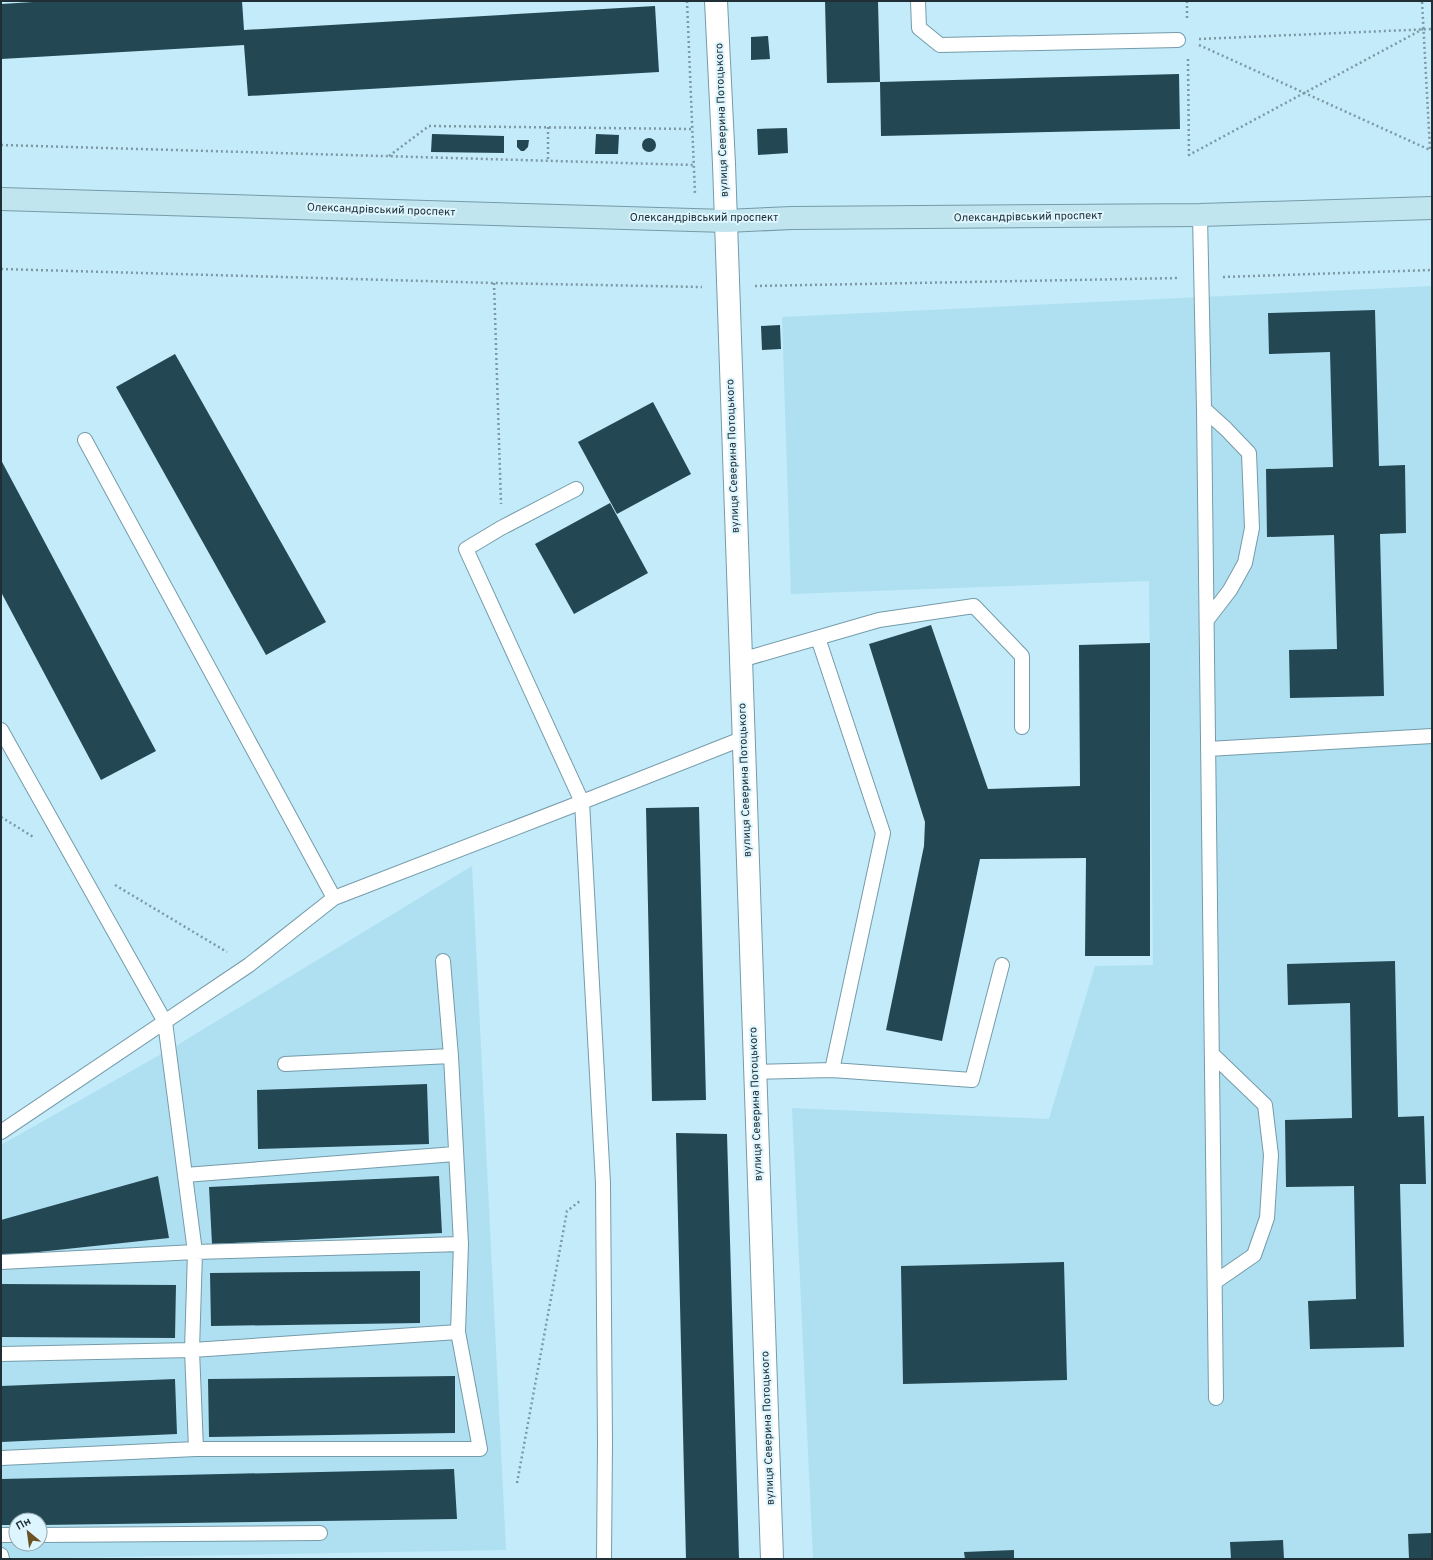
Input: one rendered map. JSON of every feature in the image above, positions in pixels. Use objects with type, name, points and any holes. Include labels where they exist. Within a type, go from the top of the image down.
[{"type":"main road","name":"Олександрівський проспект","points":[[1,200],[696,220],[1200,215],[1432,208]]},
{"type":"street","name":"вулиця Северина Потоцького","points":[[716,1],[726,220],[772,1559]]},
{"type":"lane","points":[[918,1],[919,28],[940,45],[1183,40]]},
{"type":"lane","points":[[1200,215],[1207,620],[1216,1398]]},
{"type":"lane","points":[[1204,409],[1249,453],[1252,528],[1245,563],[1230,590],[1207,620]]},
{"type":"lane","points":[[85,440],[334,898]]},
{"type":"lane","points":[[576,489],[466,549],[582,802],[603,1183],[605,1442],[604,1559]]},
{"type":"lane","points":[[741,660],[879,620],[974,606],[1022,656],[1022,727]]},
{"type":"lane","points":[[818,638],[884,833],[832,1070]]},
{"type":"lane","points":[[1,730],[165,1022],[195,1252],[192,1350],[196,1450]]},
{"type":"lane","points":[[1208,749],[1432,736]]},
{"type":"lane","points":[[1,1132],[248,965],[334,898],[744,738]]},
{"type":"lane","points":[[1,1458],[196,1450],[480,1449],[458,1332],[461,1244],[455,1154],[451,1056],[443,961]]},
{"type":"lane","points":[[755,1072],[832,1070],[972,1080],[1002,965]]},
{"type":"lane","points":[[1212,1054],[1264,1105],[1271,1155],[1267,1218],[1254,1255],[1215,1282]]},
{"type":"lane","points":[[285,1064],[451,1056]]},
{"type":"lane","points":[[185,1174],[455,1154]]},
{"type":"lane","points":[[1,1262],[195,1252],[461,1244]]},
{"type":"lane","points":[[1,1354],[192,1350],[458,1332]]},
{"type":"lane","points":[[48,1535],[320,1533]]},
{"type":"lane","points":[[1,1555],[2,1559]]},
{"type":"path","points":[[687,1],[696,220]]},
{"type":"path","points":[[1187,1],[1187,24]]},
{"type":"path","points":[[1183,40],[1430,150],[1422,1]]},
{"type":"path","points":[[1188,55],[1190,155],[1423,29]]},
{"type":"path","points":[[1183,40],[1432,29]]},
{"type":"path","points":[[388,156],[429,126],[692,129]]},
{"type":"path","points":[[548,127],[548,160]]},
{"type":"path","points":[[1,145],[694,165]]},
{"type":"path","points":[[494,283],[502,528]]},
{"type":"path","points":[[1,817],[41,842]]},
{"type":"path","points":[[109,882],[248,965]]},
{"type":"path","points":[[517,1483],[567,1211],[603,1183]]},
{"type":"shaded area","points":[[1432,286],[1432,1559],[813,1559],[792,1108],[1049,1119],[1095,966],[1153,965],[1149,581],[791,594],[782,317]]},
{"type":"shaded area","points":[[472,866],[506,1550],[1,1559],[1,1145],[179,1044]]},
{"type":"building","points":[[49,1],[242,1],[244,30],[655,6],[659,72],[248,96],[244,45],[1,59],[1,4]]},
{"type":"building","points":[[825,1],[878,1],[880,82],[827,83]]},
{"type":"building","points":[[768,36],[770,59],[751,60],[751,37]]},
{"type":"building","points":[[1179,74],[1180,129],[881,136],[880,82]]},
{"type":"building","points":[[787,128],[788,153],[758,155],[757,129]]},
{"type":"building","points":[[432,134],[504,136],[504,153],[431,152]]},
{"type":"building","points":[[596,134],[619,135],[618,154],[595,154]]},
{"type":"building","points":[[646,138],[652,138],[656,142],[656,148],[652,152],[646,152],[642,148],[642,142]]},
{"type":"building","points":[[517,140],[529,140],[528,147],[524,151],[521,151],[517,147]]},
{"type":"building","points":[[1375,310],[1379,466],[1405,465],[1406,533],[1380,534],[1384,696],[1290,698],[1289,650],[1337,649],[1334,535],[1267,537],[1266,469],[1333,467],[1330,352],[1269,354],[1268,313]]},
{"type":"building","points":[[780,325],[781,349],[762,350],[761,326]]},
{"type":"building","points":[[175,354],[326,622],[266,655],[116,387]]},
{"type":"building","points":[[653,402],[691,474],[617,514],[578,442]]},
{"type":"building","points":[[1,460],[156,751],[101,780],[1,592]]},
{"type":"building","points":[[610,503],[648,573],[574,614],[535,544]]},
{"type":"building","points":[[931,625],[988,789],[1080,786],[1079,645],[1150,643],[1150,956],[1085,956],[1086,858],[980,859],[942,1041],[886,1030],[924,846],[925,822],[869,644]]},
{"type":"building","points":[[699,807],[706,1100],[652,1101],[646,808]]},
{"type":"building","points":[[1395,961],[1398,1117],[1424,1116],[1426,1184],[1400,1184],[1404,1347],[1310,1349],[1308,1301],[1356,1299],[1354,1186],[1286,1187],[1285,1120],[1352,1118],[1350,1003],[1288,1005],[1287,964]]},
{"type":"building","points":[[427,1084],[429,1144],[258,1149],[257,1090]]},
{"type":"building","points":[[676,1133],[727,1134],[739,1559],[686,1559]]},
{"type":"building","points":[[158,1176],[169,1238],[1,1256],[1,1220]]},
{"type":"building","points":[[439,1176],[442,1233],[212,1244],[209,1187]]},
{"type":"building","points":[[1064,1262],[1067,1380],[903,1384],[901,1266]]},
{"type":"building","points":[[420,1271],[420,1323],[211,1326],[210,1273]]},
{"type":"building","points":[[1,1284],[176,1285],[175,1338],[1,1337]]},
{"type":"building","points":[[455,1376],[455,1433],[209,1437],[208,1379]]},
{"type":"building","points":[[175,1379],[177,1434],[1,1442],[1,1386]]},
{"type":"building","points":[[454,1469],[457,1519],[48,1525],[48,1512],[8,1512],[8,1525],[1,1525],[1,1479]]},
{"type":"building","points":[[1432,1533],[1432,1559],[1409,1559],[1408,1534]]},
{"type":"building","points":[[1283,1540],[1284,1559],[1231,1559],[1230,1542]]},
{"type":"building","points":[[1014,1550],[1014,1559],[965,1559],[964,1552]]}]
